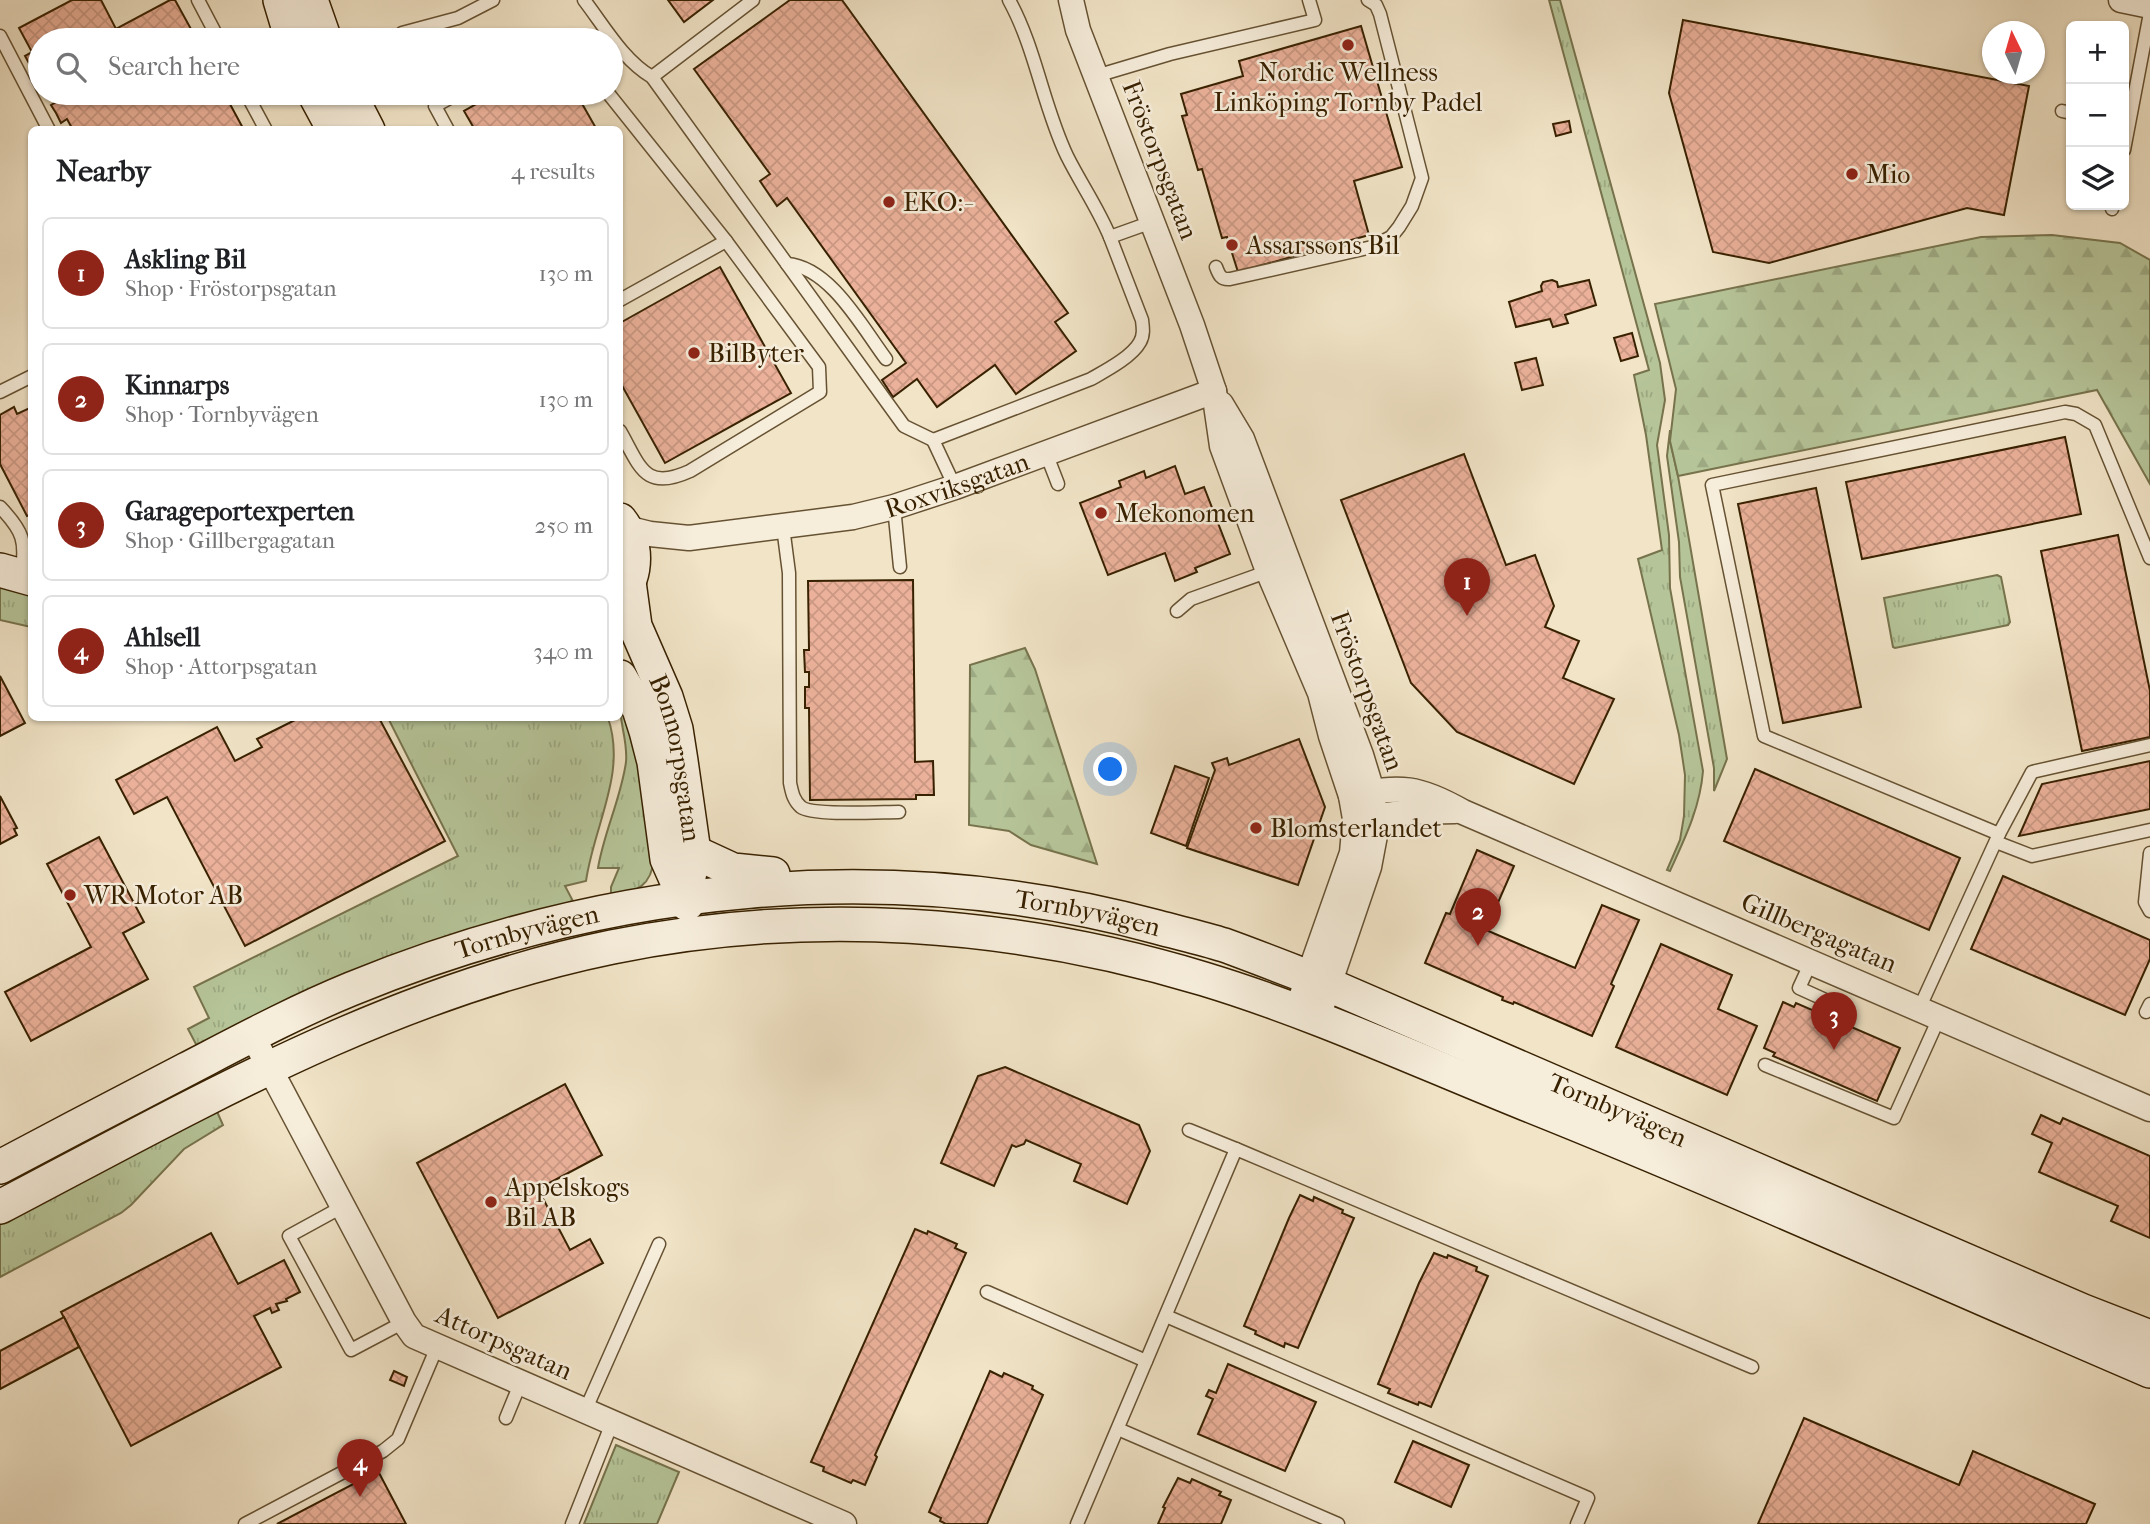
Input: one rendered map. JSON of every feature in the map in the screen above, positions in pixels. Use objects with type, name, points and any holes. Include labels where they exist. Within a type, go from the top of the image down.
[{"type":"main road","points":[[280,0],[288,28]]},
{"type":"main road","points":[[311,0],[321,28]]},
{"type":"main road","points":[[320,105],[332,126]]},
{"type":"main road","points":[[355,105],[366,126]]},
{"type":"main road","name":"Bonnorpsgatan","points":[[623,524],[633,548],[627,581],[635,626],[655,668],[676,729],[694,852],[685,897]]},
{"type":"main road","name":"Bonnorpsgatan","points":[[623,682],[639,709],[646,731],[654,762],[667,859],[685,897],[691,934]]},
{"type":"main road","points":[[694,852],[733,870],[887,887]]},
{"type":"main road","name":"Tornbyvägen","points":[[0,1167],[252,1035],[348,990],[424,961],[536,926],[607,910],[685,897],[757,890],[887,887],[989,894],[1121,917],[1222,944],[1319,981],[2020,1284],[2150,1337]]},
{"type":"main road","name":"Tornbyvägen","points":[[0,1207],[332,1037],[484,980],[615,946],[691,934],[786,925],[909,925],[988,932],[1115,954],[1208,980],[1306,1016],[1665,1160],[2150,1371]]},
{"type":"street","name":"Fröstorpsgatan","points":[[1060,0],[1078,30]]},
{"type":"street","name":"Fröstorpsgatan","points":[[1071,0],[1078,30],[1192,325],[1213,391],[1241,439],[1278,567],[1361,755],[1364,806],[1376,830],[1369,867],[1306,1016]]},
{"type":"street","points":[[2121,0],[2150,6]]},
{"type":"street","name":"Roxviksgatan","points":[[623,524],[650,534],[689,538],[853,517],[955,487],[1213,391]]},
{"type":"street","name":"Roxviksgatan","points":[[627,581],[667,546],[689,538]]},
{"type":"street","name":"Gillbergagatan","points":[[1364,806],[1464,812],[2150,1109]]},
{"type":"street","name":"Attorpsgatan","points":[[252,1035],[342,1207],[414,1336],[844,1524]]},
{"type":"lane","points":[[198,0],[213,28]]},
{"type":"lane","points":[[421,28],[458,18],[493,0]]},
{"type":"lane","points":[[584,0],[606,28]]},
{"type":"lane","points":[[652,77],[753,0]]},
{"type":"lane","points":[[933,440],[1091,379],[1113,366],[1140,344],[1143,332],[1142,320],[1101,214],[1067,156],[1023,28],[1009,0]]},
{"type":"lane","points":[[1096,76],[1170,54],[1315,20],[1309,0]]},
{"type":"lane","points":[[1216,267],[1219,276],[1230,279],[1372,247],[1391,237],[1412,206],[1422,178],[1380,14],[1376,5],[1368,0]]},
{"type":"lane","points":[[2129,109],[2150,13]]},
{"type":"lane","points":[[0,36],[28,90]]},
{"type":"lane","points":[[623,50],[641,71],[652,77],[904,426],[933,440],[955,487]]},
{"type":"lane","points":[[36,105],[47,126]]},
{"type":"lane","points":[[252,105],[264,126]]},
{"type":"lane","points":[[437,105],[446,126]]},
{"type":"lane","points":[[618,105],[726,241],[819,367],[820,392],[673,479],[655,480],[642,470],[623,435]]},
{"type":"lane","points":[[1110,237],[1152,222]]},
{"type":"lane","points":[[623,298],[726,241]]},
{"type":"lane","points":[[787,264],[800,265],[818,274],[832,288],[886,359]]},
{"type":"lane","points":[[0,392],[28,378]]},
{"type":"lane","points":[[2150,558],[2095,425],[2076,414],[2065,412],[1712,485],[1764,736],[1997,838],[2032,856],[2150,830]]},
{"type":"lane","points":[[1046,453],[1058,484]]},
{"type":"lane","points":[[0,507],[25,528],[22,567]]},
{"type":"lane","points":[[894,507],[900,567]]},
{"type":"lane","points":[[783,527],[789,573],[790,783],[793,798],[802,809],[816,812],[899,812]]},
{"type":"lane","points":[[1177,611],[1191,599],[1278,567]]},
{"type":"lane","points":[[1765,1065],[1894,1118],[1929,1014],[1997,838],[2032,772],[2150,745]]},
{"type":"lane","points":[[2150,853],[2146,902],[2150,911]]},
{"type":"lane","points":[[1811,962],[1800,988],[1832,1003]]},
{"type":"lane","points":[[1189,1130],[1752,1367]]},
{"type":"lane","points":[[1077,1524],[1236,1149]]},
{"type":"lane","points":[[342,1207],[289,1236],[351,1350],[404,1322]]},
{"type":"lane","points":[[585,1411],[659,1244]]},
{"type":"lane","points":[[987,1292],[1146,1361]]},
{"type":"lane","points":[[1166,1315],[1588,1498],[1577,1524]]},
{"type":"lane","points":[[245,1524],[383,1451],[398,1439],[437,1347]]},
{"type":"lane","points":[[506,1418],[520,1384]]},
{"type":"lane","points":[[572,1524],[612,1423]]},
{"type":"lane","points":[[1118,1429],[1338,1524]]},
{"type":"green space","points":[[1549,0],[1560,0],[1660,363],[1665,400],[1657,445],[1669,535],[1670,588],[1703,771],[1695,810],[1670,871],[1667,870],[1680,840],[1684,816],[1685,775],[1679,735],[1638,559],[1662,550],[1646,435],[1634,375],[1649,370]]},
{"type":"green space","points":[[2052,235],[2120,243],[2150,260],[2150,484],[2097,390],[1678,476],[1670,441],[1676,389],[1655,304],[1981,237]]},
{"type":"green space","points":[[1670,430],[1727,759],[1714,791],[1714,768],[1680,577],[1679,542],[1667,456]]},
{"type":"green space","points":[[1997,575],[2001,577],[2010,622],[2008,625],[1893,647],[1884,598]]},
{"type":"green space","points":[[0,583],[28,591],[28,626],[0,620]]},
{"type":"green space","points":[[1025,648],[1035,669],[1097,864],[1031,845],[1009,831],[969,825],[970,665]]},
{"type":"green space","points":[[623,710],[635,744],[654,859],[649,876],[640,887],[611,898],[611,887],[619,868],[598,868],[620,789],[626,762],[622,721]]},
{"type":"green space","points":[[390,721],[609,721],[614,759],[607,799],[586,881],[565,886],[575,905],[198,1048],[188,1029],[209,1018],[194,987],[458,856]]},
{"type":"green space","points":[[215,1107],[223,1125],[184,1149],[121,1213],[0,1277],[0,1220]]},
{"type":"green space","points":[[616,1445],[679,1472],[657,1524],[584,1524]]},
{"type":"building","points":[[72,0],[101,0],[115,28],[28,28],[28,45],[19,28]]},
{"type":"building","points":[[170,0],[175,0],[190,28],[118,28]]},
{"type":"building","points":[[668,0],[713,0],[684,22]]},
{"type":"building","name":"EKO:-","points":[[790,0],[842,0],[1068,313],[1055,322],[1076,351],[1016,394],[995,365],[937,407],[917,379],[893,397],[882,380],[906,363],[787,198],[777,206],[760,181],[770,174],[694,69]]},
{"type":"building","name":"Mio","points":[[1683,20],[1982,77],[1982,84],[2029,86],[2004,215],[1967,208],[1769,263],[1713,252],[1669,93]]},
{"type":"building","points":[[1361,26],[1402,167],[1354,181],[1369,235],[1238,272],[1227,237],[1222,238],[1202,169],[1198,170],[1182,116],[1187,115],[1181,94],[1243,76],[1239,61]]},
{"type":"building","points":[[51,105],[230,105],[242,126],[71,126],[67,119],[61,123]]},
{"type":"building","points":[[475,105],[583,105],[595,126],[473,126],[464,111]]},
{"type":"building","points":[[1569,121],[1571,132],[1556,136],[1553,124]]},
{"type":"building","name":"BilByter","points":[[720,267],[791,393],[665,463],[623,387],[623,321]]},
{"type":"building","points":[[1589,280],[1596,305],[1565,315],[1568,323],[1553,327],[1550,319],[1516,327],[1509,302],[1542,291],[1543,282],[1557,282],[1558,287]]},
{"type":"building","points":[[1632,333],[1638,356],[1621,361],[1614,338]]},
{"type":"building","points":[[1536,358],[1543,385],[1522,390],[1515,363]]},
{"type":"building","points":[[14,407],[17,414],[28,409],[27,516],[0,464],[0,415]]},
{"type":"building","points":[[2065,437],[2081,514],[1862,559],[1846,482]]},
{"type":"building","points":[[1464,454],[1506,565],[1535,555],[1554,606],[1545,627],[1579,641],[1563,678],[1614,699],[1574,784],[1457,732],[1411,683],[1341,500]]},
{"type":"building","points":[[1175,466],[1185,494],[1204,487],[1230,554],[1195,568],[1197,572],[1175,581],[1165,553],[1108,575],[1080,503],[1121,487],[1119,481],[1144,471],[1146,478]]},
{"type":"building","points":[[1816,488],[1861,707],[1783,723],[1738,504]]},
{"type":"building","points":[[2118,535],[2150,691],[2150,737],[2082,751],[2041,551]]},
{"type":"building","points":[[913,580],[915,762],[933,761],[934,795],[916,795],[916,799],[810,800],[809,708],[805,708],[805,687],[809,687],[809,672],[805,672],[804,650],[809,650],[808,581]]},
{"type":"building","points":[[0,676],[25,723],[0,736]]},
{"type":"building","points":[[293,721],[381,721],[445,841],[245,946],[167,797],[134,814],[116,780],[217,727],[235,761],[262,747],[257,739]]},
{"type":"building","name":"Blomsterlandet","points":[[1299,739],[1325,807],[1298,885],[1187,848],[1215,770],[1212,763],[1227,758],[1229,765]]},
{"type":"building","points":[[2150,761],[2150,809],[2019,836],[2042,784]]},
{"type":"building","points":[[1175,766],[1209,778],[1186,846],[1151,833]]},
{"type":"building","points":[[1755,769],[1960,858],[1929,930],[1724,841]]},
{"type":"building","points":[[0,796],[17,828],[14,829],[17,835],[0,844]]},
{"type":"building","points":[[99,837],[144,922],[123,933],[148,979],[31,1041],[5,992],[91,947],[47,864]]},
{"type":"building","points":[[1477,850],[1514,866],[1486,930],[1575,968],[1602,905],[1639,920],[1592,1036],[1514,1002],[1513,1004],[1502,1000],[1503,997],[1425,963],[1446,913],[1450,914]]},
{"type":"building","points":[[2003,876],[2150,940],[2150,959],[2125,1015],[1971,949]]},
{"type":"building","points":[[1661,944],[1732,975],[1718,1009],[1757,1026],[1727,1095],[1616,1047]]},
{"type":"building","points":[[1783,1002],[1794,1007],[1796,1003],[1900,1048],[1877,1101],[1773,1056],[1775,1053],[1764,1048]]},
{"type":"building","points":[[1005,1067],[1139,1125],[1150,1151],[1127,1204],[1074,1181],[1081,1164],[1026,1140],[1024,1144],[1016,1147],[1012,1145],[994,1186],[941,1163],[978,1076]]},
{"type":"building","name":"Appelskogs Bil AB","points":[[565,1084],[602,1155],[538,1189],[570,1250],[590,1239],[603,1263],[498,1318],[417,1163]]},
{"type":"building","points":[[2041,1115],[2060,1124],[2063,1118],[2150,1156],[2150,1238],[2111,1221],[2118,1206],[2039,1172],[2052,1143],[2032,1134]]},
{"type":"building","points":[[1300,1195],[1313,1201],[1314,1197],[1354,1218],[1298,1348],[1285,1343],[1284,1347],[1244,1326]]},
{"type":"building","points":[[915,1229],[927,1234],[928,1231],[957,1244],[955,1248],[966,1253],[875,1455],[877,1457],[865,1485],[853,1480],[851,1483],[823,1471],[824,1467],[811,1462]]},
{"type":"building","points":[[211,1233],[238,1284],[284,1260],[300,1292],[286,1299],[287,1301],[276,1304],[279,1310],[272,1313],[270,1308],[254,1316],[281,1367],[131,1446],[61,1312]]},
{"type":"building","points":[[1434,1253],[1447,1258],[1448,1255],[1477,1267],[1476,1271],[1488,1276],[1431,1407],[1419,1402],[1418,1405],[1388,1393],[1390,1389],[1378,1384]]},
{"type":"building","points":[[64,1317],[79,1347],[0,1389],[0,1351]]},
{"type":"building","points":[[1228,1364],[1316,1402],[1285,1471],[1198,1434],[1213,1399],[1206,1396],[1209,1390],[1216,1393]]},
{"type":"building","points":[[394,1371],[407,1377],[404,1386],[390,1380]]},
{"type":"building","points":[[990,1371],[1002,1377],[1004,1373],[1033,1386],[1032,1389],[1043,1395],[987,1524],[946,1524],[929,1512]]},
{"type":"building","points":[[1804,1418],[1959,1485],[1973,1451],[2095,1504],[2086,1524],[1758,1524]]},
{"type":"building","points":[[1413,1441],[1469,1465],[1451,1507],[1395,1482]]},
{"type":"building","points":[[378,1471],[406,1524],[277,1524]]},
{"type":"building","points":[[1178,1478],[1190,1483],[1192,1479],[1221,1492],[1219,1495],[1231,1500],[1221,1524],[1158,1524],[1165,1508],[1163,1507]]},
{"type":"place","name":"Nordic Wellness Linköping Tornby Padel","points":[[1348,45]]},
{"type":"place","name":"Mio","points":[[1852,174]]},
{"type":"place","name":"EKO:-","points":[[889,202]]},
{"type":"place","name":"Assarssons Bil","points":[[1232,245]]},
{"type":"place","name":"BilByter","points":[[694,353]]},
{"type":"place","name":"Mekonomen","points":[[1101,513]]},
{"type":"place","name":"Askling Bil","points":[[1467,616]]},
{"type":"place","name":"Blomsterlandet","points":[[1256,828]]},
{"type":"place","name":"WR Motor AB","points":[[70,895]]},
{"type":"place","name":"Kinnarps","points":[[1478,946]]},
{"type":"place","name":"Garageportexperten","points":[[1834,1050]]},
{"type":"place","name":"Appelskogs Bil AB","points":[[491,1202]]},
{"type":"place","name":"Ahlsell","points":[[360,1497]]}]
